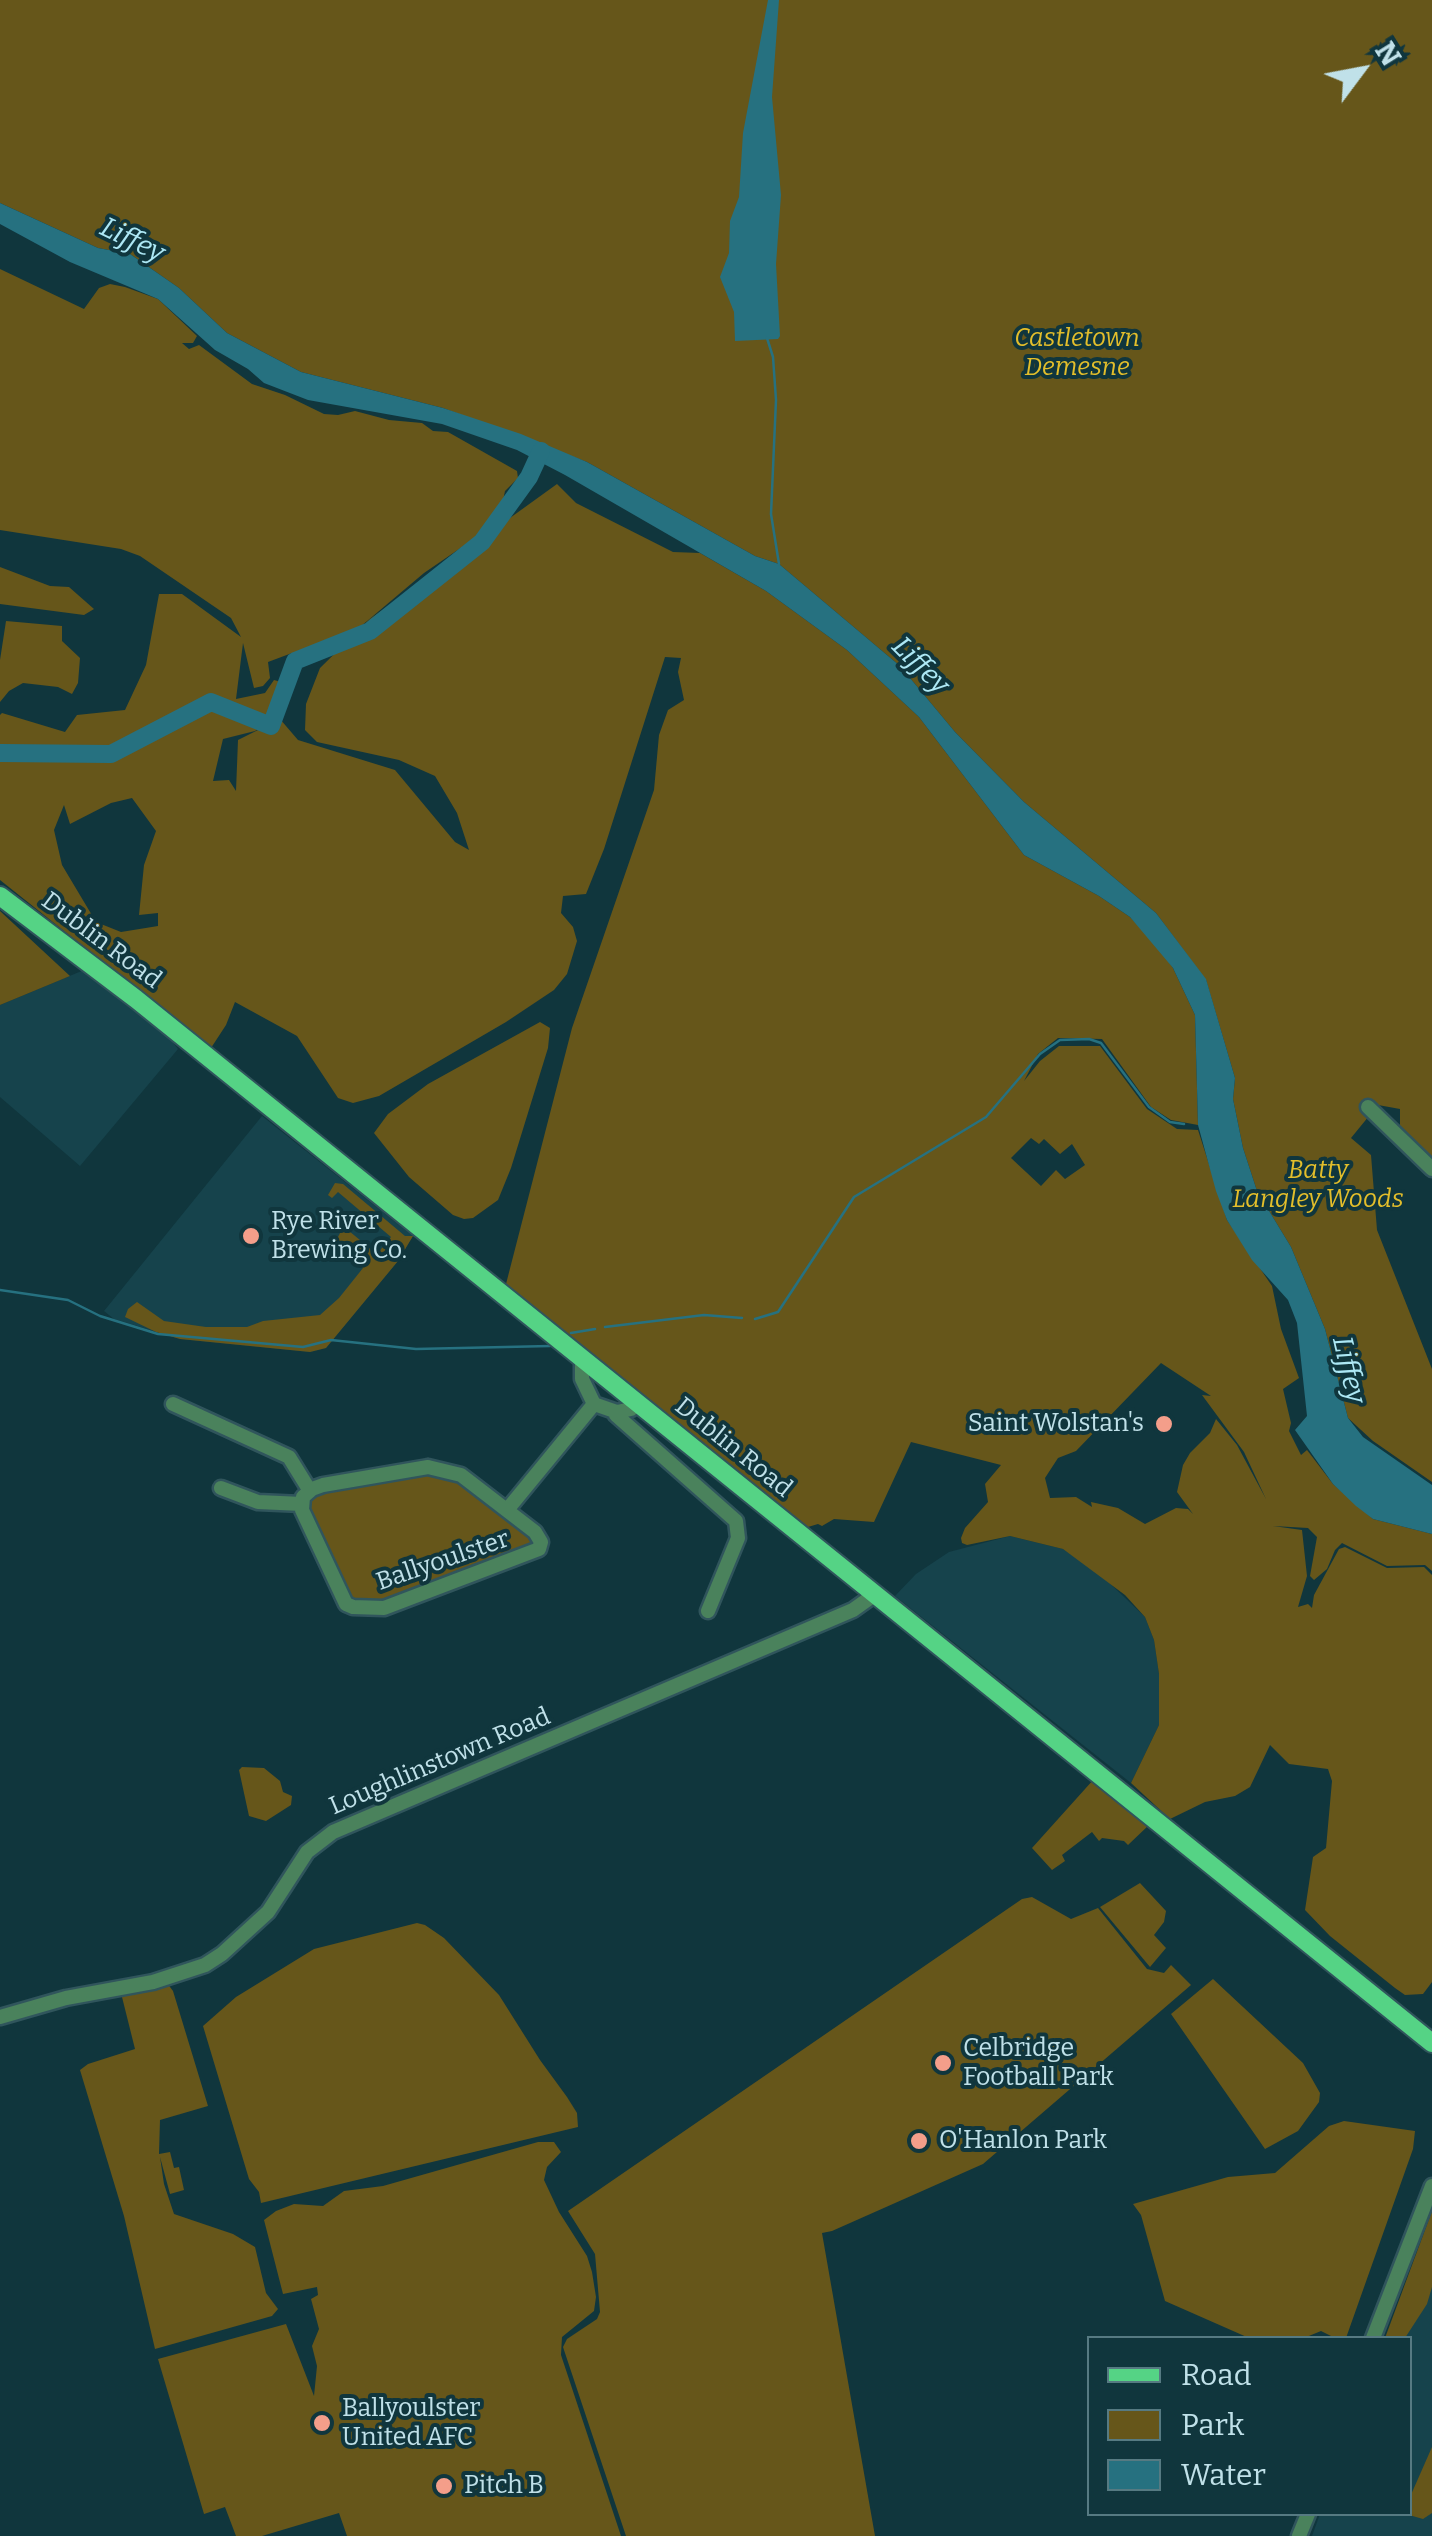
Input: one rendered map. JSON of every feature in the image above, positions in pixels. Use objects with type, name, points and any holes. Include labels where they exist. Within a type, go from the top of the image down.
[{"type":"main road","name":"Dublin Road","points":[[0,896],[136,999],[1432,2042]]},
{"type":"street","points":[[1368,1107],[1432,1169]]},
{"type":"street","points":[[586,1361],[582,1378],[594,1404],[617,1412],[631,1409],[637,1403]]},
{"type":"street","points":[[173,1404],[290,1457],[306,1497],[258,1502],[220,1488]]},
{"type":"street","name":"Ballyoulster","points":[[507,1510],[594,1404]]},
{"type":"street","points":[[617,1412],[736,1521],[738,1538],[708,1610]]},
{"type":"street","name":"Ballyoulster","points":[[428,1467],[461,1475],[539,1536],[539,1548],[532,1554],[375,1609],[353,1607],[341,1598],[302,1510],[306,1497],[323,1486],[428,1467]]},
{"type":"street","name":"Loughlinstown Road","points":[[0,2017],[66,1998],[153,1982],[205,1965],[263,1918],[303,1857],[333,1832],[853,1610],[874,1594]]},
{"type":"street","points":[[1374,2336],[1432,2186]]},
{"type":"shaded area","points":[[84,970],[169,1037],[178,1049],[80,1166],[0,1097],[0,1005]]},
{"type":"shaded area","points":[[262,1116],[413,1236],[398,1261],[326,1348],[310,1352],[180,1339],[114,1319],[104,1311]]},
{"type":"shaded area","points":[[1010,1536],[1063,1549],[1099,1573],[1145,1617],[1154,1640],[1159,1674],[1159,1725],[1131,1783],[895,1596],[916,1574],[949,1552]]},
{"type":"shaded area","points":[[1432,2226],[1432,2536],[1312,2536],[1319,2516],[1412,2516],[1412,2336],[1389,2336]]},
{"type":"green space","name":"Castletown Demesne","points":[[0,0],[1432,0],[1432,1157],[1400,1126],[1400,1109],[1378,1105],[1351,1138],[1371,1155],[1377,1230],[1432,1369],[1432,1482],[1373,1441],[1348,1418],[1325,1329],[1291,1247],[1257,1191],[1243,1148],[1233,1099],[1235,1078],[1206,980],[1156,913],[1024,802],[955,732],[900,666],[779,564],[755,556],[587,462],[443,408],[301,372],[227,333],[179,288],[130,254],[98,248],[0,203]]},
{"type":"green space","points":[[0,269],[84,309],[99,288],[110,284],[125,287],[158,299],[197,336],[193,343],[182,343],[189,349],[199,345],[252,384],[324,414],[355,411],[422,423],[433,431],[448,432],[517,471],[518,478],[505,491],[501,510],[484,532],[424,573],[347,638],[315,654],[292,653],[268,662],[270,678],[263,686],[254,688],[243,643],[236,699],[265,693],[274,680],[281,682],[278,715],[255,731],[223,739],[213,781],[229,780],[236,791],[238,740],[280,719],[298,740],[395,770],[455,842],[469,850],[457,813],[435,776],[399,760],[317,742],[305,730],[306,704],[320,668],[370,619],[557,484],[576,503],[673,552],[700,553],[766,591],[847,650],[919,717],[1024,855],[1130,917],[1173,968],[1195,1015],[1198,1125],[1171,1120],[1151,1107],[1102,1039],[1058,1038],[1038,1054],[1024,1081],[1059,1046],[1100,1046],[1147,1109],[1177,1129],[1198,1130],[1227,1220],[1272,1286],[1281,1329],[1299,1378],[1283,1389],[1291,1423],[1289,1431],[1301,1455],[1307,1450],[1333,1484],[1373,1519],[1432,1534],[1432,1571],[1425,1565],[1387,1566],[1342,1543],[1327,1569],[1314,1580],[1310,1576],[1317,1537],[1308,1528],[1273,1526],[1302,1530],[1307,1576],[1298,1607],[1308,1604],[1312,1608],[1314,1595],[1339,1549],[1345,1547],[1387,1568],[1424,1567],[1432,1575],[1432,1982],[1423,1994],[1405,1995],[1395,1988],[1330,1936],[1305,1910],[1313,1857],[1326,1848],[1332,1781],[1328,1769],[1289,1764],[1270,1745],[1250,1787],[1170,1819],[1131,1783],[1159,1725],[1159,1674],[1154,1640],[1145,1617],[1125,1595],[1063,1549],[1010,1536],[962,1543],[965,1528],[988,1502],[985,1484],[1001,1465],[911,1442],[874,1522],[834,1519],[822,1526],[808,1527],[506,1284],[572,1028],[654,790],[659,735],[668,710],[684,700],[678,672],[681,658],[665,657],[586,894],[563,896],[561,913],[573,927],[577,941],[567,974],[554,990],[506,1022],[379,1096],[353,1103],[338,1098],[297,1036],[235,1002],[211,1048],[0,880],[0,715],[65,732],[77,715],[125,710],[146,665],[159,594],[182,594],[241,637],[231,618],[140,556],[121,549],[0,530]],"holes":[[[132,798],[156,831],[144,865],[139,915],[158,913],[158,926],[121,932],[96,922],[62,865],[54,830],[64,805],[70,824],[111,803]],[[1031,1138],[1039,1144],[1044,1139],[1060,1154],[1072,1144],[1085,1165],[1065,1179],[1056,1170],[1041,1186],[1011,1158]],[[1161,1363],[1211,1396],[1202,1395],[1244,1452],[1266,1499],[1237,1445],[1216,1419],[1210,1433],[1183,1465],[1177,1492],[1193,1514],[1188,1509],[1176,1508],[1145,1524],[1118,1508],[1091,1502],[1092,1507],[1076,1497],[1050,1498],[1045,1478],[1058,1458],[1076,1451]]]},
{"type":"green space","points":[[0,567],[50,586],[69,587],[94,609],[84,615],[0,604]]},
{"type":"green space","points":[[6,621],[62,626],[62,641],[80,658],[78,683],[72,694],[58,687],[23,683],[0,702],[0,660]]},
{"type":"green space","points":[[0,911],[70,976],[0,1005]]},
{"type":"green space","points":[[540,1022],[550,1028],[548,1048],[498,1200],[473,1218],[453,1215],[409,1177],[374,1133],[388,1114],[428,1084]]},
{"type":"green space","points":[[335,1183],[343,1184],[405,1236],[413,1236],[398,1261],[326,1348],[310,1352],[180,1339],[125,1317],[137,1302],[164,1321],[206,1327],[247,1327],[263,1321],[320,1315],[363,1268],[334,1245],[342,1229],[377,1254],[391,1237],[338,1192],[332,1198],[328,1195]]},
{"type":"green space","points":[[420,1473],[459,1478],[531,1535],[534,1544],[385,1603],[353,1600],[341,1590],[307,1506],[310,1499],[315,1492]]},
{"type":"green space","points":[[264,1768],[280,1781],[283,1792],[292,1796],[291,1805],[266,1821],[249,1816],[239,1770]]},
{"type":"green space","points":[[1094,1779],[1149,1825],[1128,1845],[1124,1841],[1099,1841],[1092,1832],[1062,1855],[1065,1861],[1052,1870],[1032,1848]]},
{"type":"green space","points":[[1140,1883],[1166,1911],[1164,1922],[1154,1935],[1166,1948],[1150,1967],[1100,1907]]},
{"type":"green space","points":[[1032,1897],[1071,1919],[1098,1908],[1147,1969],[1164,1973],[1171,1965],[1191,1985],[983,2164],[822,2233],[875,2536],[626,2536],[563,2347],[567,2339],[597,2319],[600,2312],[595,2254],[568,2211],[1022,1899]]},
{"type":"green space","points":[[417,1923],[444,1938],[499,1995],[577,2113],[578,2127],[261,2203],[259,2192],[249,2179],[203,2026],[236,1997],[314,1949]]},
{"type":"green space","points":[[1213,1979],[1303,2063],[1320,2093],[1319,2102],[1298,2131],[1265,2149],[1171,2014]]},
{"type":"green space","points":[[167,1983],[173,1991],[208,2106],[160,2120],[159,2154],[170,2152],[174,2168],[179,2167],[184,2190],[170,2194],[160,2157],[174,2214],[233,2234],[255,2247],[266,2293],[278,2309],[272,2316],[155,2349],[124,2216],[80,2070],[135,2049],[121,1993]]},
{"type":"green space","points":[[1344,2121],[1415,2131],[1413,2149],[1347,2336],[1321,2331],[1309,2336],[1244,2336],[1165,2301],[1141,2215],[1133,2204],[1228,2177],[1275,2173],[1329,2126]]},
{"type":"green space","points":[[538,2142],[554,2142],[561,2152],[547,2167],[544,2180],[592,2272],[594,2311],[562,2337],[561,2355],[621,2536],[347,2536],[339,2513],[262,2536],[236,2536],[225,2507],[204,2514],[158,2359],[286,2324],[314,2396],[317,2366],[312,2346],[319,2329],[311,2299],[318,2295],[317,2287],[283,2294],[264,2220],[294,2204],[323,2206],[344,2191],[383,2186]]},
{"type":"green space","points":[[1432,2211],[1432,2287],[1427,2304],[1406,2336],[1386,2336]]},
{"type":"green space","points":[[1432,2447],[1432,2513],[1423,2519],[1412,2516],[1412,2492]]},
{"type":"water","points":[[768,0],[779,0],[772,97],[781,195],[776,264],[780,336],[735,341],[734,312],[720,277],[729,253],[730,221],[739,197],[743,133]]},
{"type":"water","points":[[0,203],[98,248],[130,254],[179,288],[227,333],[301,372],[443,408],[521,434],[587,462],[755,556],[779,564],[900,666],[955,732],[1024,802],[1156,913],[1206,979],[1235,1078],[1233,1099],[1243,1148],[1257,1191],[1291,1247],[1325,1329],[1348,1418],[1363,1437],[1432,1485],[1432,1534],[1373,1519],[1333,1484],[1295,1430],[1307,1416],[1297,1323],[1288,1300],[1252,1260],[1227,1220],[1216,1191],[1198,1125],[1195,1015],[1173,968],[1130,917],[1024,855],[919,717],[847,650],[766,591],[517,450],[442,424],[308,400],[264,383],[215,350],[158,299],[70,262],[0,224]]},
{"type":"waterway","points":[[767,338],[773,357],[776,400],[771,514],[779,564]]},
{"type":"waterway","points":[[0,753],[111,754],[211,702],[271,726],[295,661],[370,631],[482,542],[529,477],[541,451]]},
{"type":"waterway","points":[[755,1319],[778,1312],[854,1197],[986,1117],[1040,1054],[1060,1040],[1089,1039],[1101,1043],[1149,1107],[1170,1122],[1184,1124]]},
{"type":"waterway","points":[[0,1290],[68,1300],[100,1316],[158,1334],[303,1347],[331,1340],[416,1349],[550,1346]]},
{"type":"waterway","points":[[605,1327],[704,1315],[742,1318]]},
{"type":"waterway","points":[[571,1333],[595,1329]]},
{"type":"place","name":"Rye River Brewing Co.","points":[[251,1236]]},
{"type":"place","name":"Saint Wolstan's","points":[[1164,1424]]},
{"type":"place","name":"Celbridge Football Park","points":[[943,2063]]},
{"type":"place","name":"O'Hanlon Park","points":[[919,2141]]},
{"type":"place","name":"Ballyoulster United AFC","points":[[322,2423]]},
{"type":"place","name":"Pitch B","points":[[444,2486]]},
{"type":"water label","name":"Liffey","points":[[132,241]]},
{"type":"water label","name":"Liffey","points":[[920,666]]},
{"type":"water label","name":"Liffey","points":[[1348,1370]]},
{"type":"park label","name":"Batty Langley Woods","points":[[1318,1186]]}]
